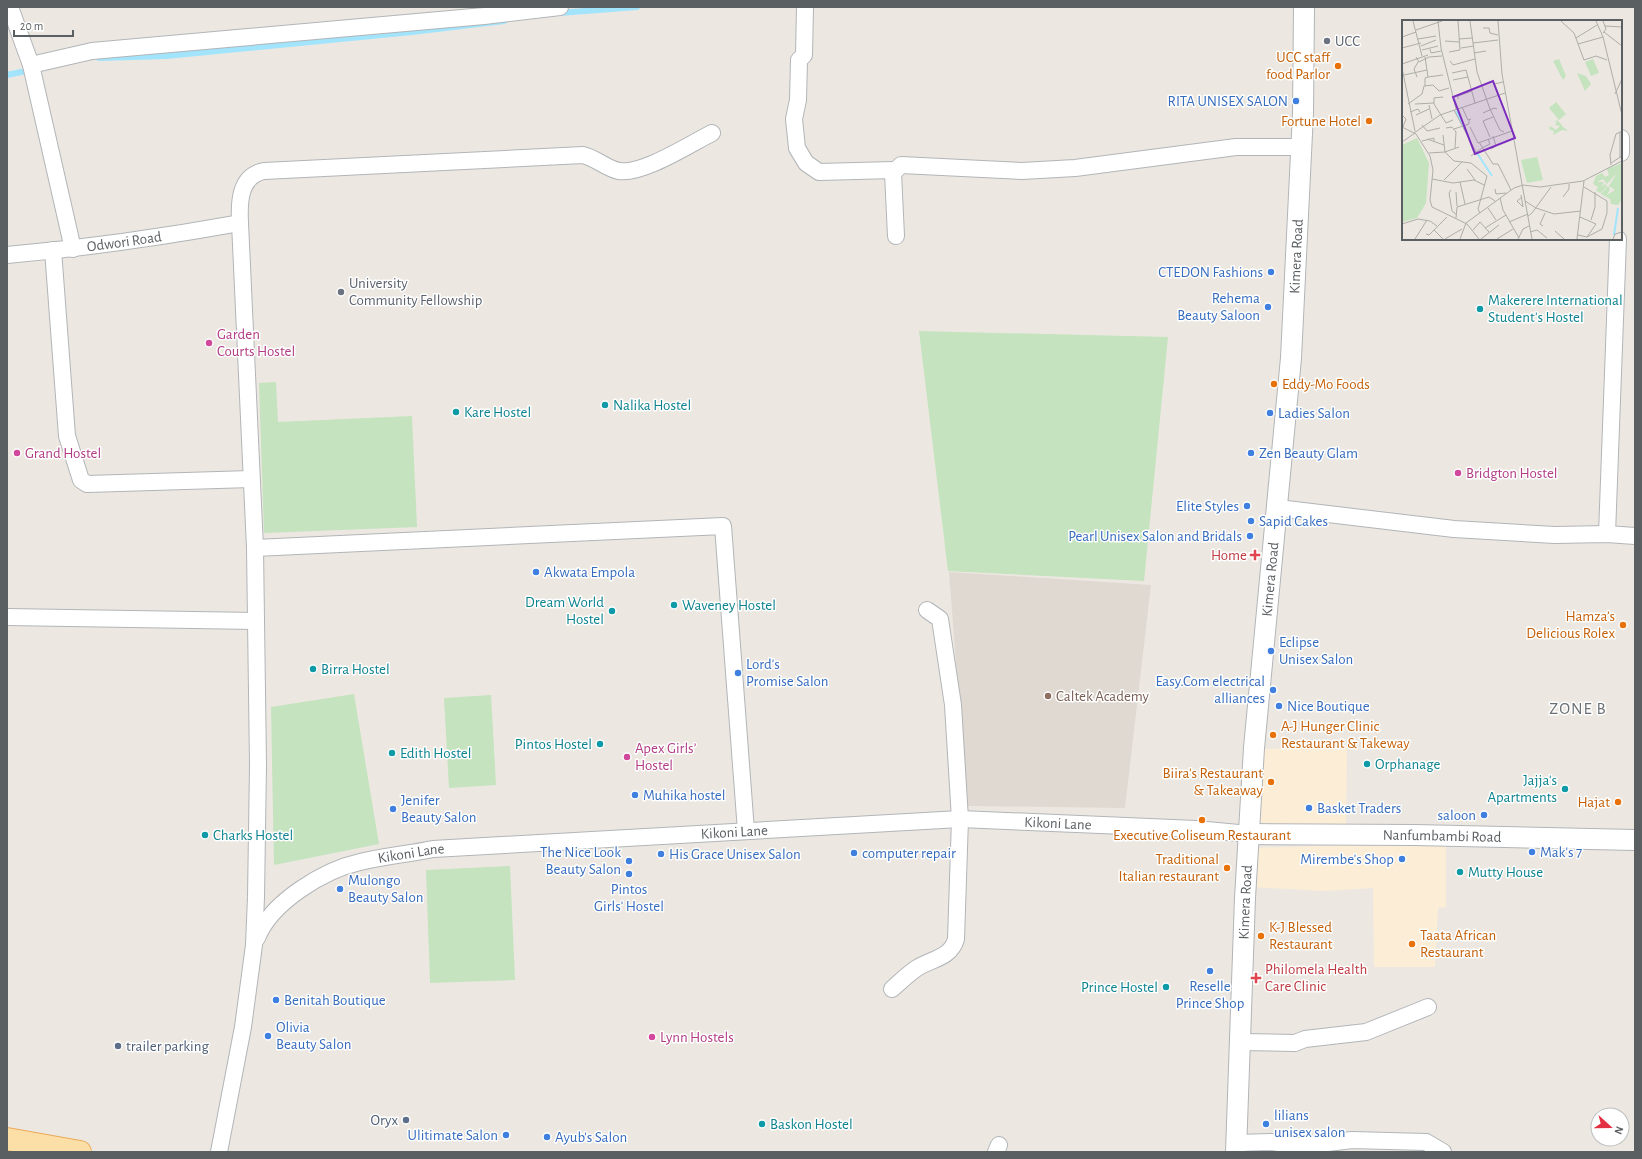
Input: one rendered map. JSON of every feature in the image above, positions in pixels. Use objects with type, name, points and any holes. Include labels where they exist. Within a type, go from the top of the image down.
[{"type":"main road","points":[[7,1139],[80,1152]]},
{"type":"street","points":[[10,7],[31,65],[73,249]]},
{"type":"street","points":[[31,65],[92,51],[484,16],[560,7]]},
{"type":"street","points":[[805,7],[804,55],[799,60],[798,100],[794,119],[797,148],[806,163],[819,172],[894,170]]},
{"type":"street","name":"Kimera Road","points":[[1236,1147],[1245,898],[1254,748],[1278,508],[1291,358],[1301,147],[1304,7]]},
{"type":"street","points":[[219,1152],[243,1027],[254,945],[258,765],[255,548],[240,223],[241,195],[244,185],[256,173],[583,155],[615,170],[630,172],[648,166],[712,133]]},
{"type":"street","points":[[896,236],[893,178],[894,170],[898,166],[906,164],[985,170],[1046,170],[1236,147],[1301,147]]},
{"type":"street","name":"Odwori Road","points":[[7,255],[73,249],[185,233],[240,223]]},
{"type":"street","points":[[1607,534],[1618,240]]},
{"type":"street","points":[[53,250],[67,436],[81,480],[87,484],[251,479]]},
{"type":"street","points":[[1278,508],[1454,529],[1555,535],[1607,534],[1635,536]]},
{"type":"street","points":[[255,548],[723,526],[746,830]]},
{"type":"street","points":[[892,989],[918,968],[948,952],[954,946],[956,939],[960,819],[953,705],[940,619],[927,610]]},
{"type":"street","points":[[7,617],[256,620]]},
{"type":"street","name":"Kikoni Lane","points":[[254,945],[261,928],[269,916],[286,901],[329,873],[360,862],[433,849],[960,819],[1181,828],[1249,834]]},
{"type":"street","name":"Nanfumbambi Road","points":[[1249,834],[1430,835],[1635,840]]},
{"type":"street","points":[[1240,1042],[1295,1043],[1304,1039],[1366,1032],[1428,1007]]},
{"type":"street","points":[[1236,1147],[1271,1142],[1303,1146],[1352,1140],[1426,1142],[1443,1152]]},
{"type":"shaded area","name":"Caltek Academy","points":[[949,572],[1151,585],[1125,808],[967,806]]},
{"type":"shaded area","points":[[1347,747],[1346,827],[1255,829],[1260,749]]},
{"type":"shaded area","points":[[1374,844],[1446,846],[1446,907],[1438,908],[1435,967],[1374,967],[1373,888],[1323,891],[1251,887],[1251,848]]},
{"type":"green space","points":[[919,331],[1168,337],[1144,581],[948,571]]},
{"type":"green space","points":[[276,382],[278,422],[412,416],[417,527],[264,533],[259,383]]},
{"type":"green space","points":[[354,694],[379,844],[274,865],[271,707]]},
{"type":"green space","points":[[491,695],[496,785],[449,788],[444,698]]},
{"type":"green space","points":[[510,866],[515,980],[430,983],[426,870]]},
{"type":"waterway","points":[[559,13],[637,7]]},
{"type":"waterway","points":[[99,58],[166,56],[412,32],[504,21]]},
{"type":"waterway","points":[[7,75],[31,70]]},
{"type":"place","name":"UCC","points":[[1327,41]]},
{"type":"place","name":"UCC staff food Parlor","points":[[1338,66]]},
{"type":"place","name":"RITA UNISEX SALON","points":[[1296,101]]},
{"type":"place","name":"Fortune Hotel","points":[[1369,121]]},
{"type":"place","name":"CTEDON Fashions","points":[[1271,272]]},
{"type":"place","name":"University Community Fellowship","points":[[341,292]]},
{"type":"place","name":"Rehema Beauty Saloon","points":[[1268,307]]},
{"type":"place","name":"Makerere International Student's Hostel","points":[[1480,309]]},
{"type":"place","name":"Garden Courts Hostel","points":[[209,343]]},
{"type":"place","name":"Eddy-Mo Foods","points":[[1274,384]]},
{"type":"place","name":"Nalika Hostel","points":[[605,405]]},
{"type":"place","name":"Kare Hostel","points":[[456,412]]},
{"type":"place","name":"Ladies Salon","points":[[1270,413]]},
{"type":"place","name":"Grand Hostel","points":[[17,453]]},
{"type":"place","name":"Zen Beauty Glam","points":[[1251,453]]},
{"type":"place","name":"Bridgton Hostel","points":[[1458,473]]},
{"type":"place","name":"Elite Styles","points":[[1247,506]]},
{"type":"place","name":"Sapid Cakes","points":[[1251,521]]},
{"type":"place","name":"Pearl Unisex Salon and Bridals","points":[[1250,536]]},
{"type":"place","name":"Home","points":[[1255,555]]},
{"type":"place","name":"Akwata Empola","points":[[536,572]]},
{"type":"place","name":"Waveney Hostel","points":[[674,605]]},
{"type":"place","name":"Dream World Hostel","points":[[612,611]]},
{"type":"place","name":"Hamza’s Delicious Rolex","points":[[1623,625]]},
{"type":"place","name":"Eclipse Unisex Salon","points":[[1271,651]]},
{"type":"place","name":"Birra Hostel","points":[[313,669]]},
{"type":"place","name":"Lord's Promise Salon","points":[[738,673]]},
{"type":"place","name":"Easy.Com electrical alliances","points":[[1273,690]]},
{"type":"place","name":"Caltek Academy","points":[[1048,696]]},
{"type":"place","name":"Nice Boutique","points":[[1279,706]]},
{"type":"place","name":"A-J Hunger Clinic Restaurant & Takeway","points":[[1273,735]]},
{"type":"place","name":"Pintos Hostel","points":[[600,744]]},
{"type":"place","name":"Edith Hostel","points":[[392,753]]},
{"type":"place","name":"Apex Girls’ Hostel","points":[[627,757]]},
{"type":"place","name":"Orphanage","points":[[1367,764]]},
{"type":"place","name":"Biira's Restaurant & Takeaway","points":[[1271,782]]},
{"type":"place","name":"Jajja's Apartments","points":[[1565,789]]},
{"type":"place","name":"Muhika hostel","points":[[635,795]]},
{"type":"place","name":"Hajat","points":[[1618,802]]},
{"type":"place","name":"Basket Traders","points":[[1309,808]]},
{"type":"place","name":"Jenifer Beauty Salon","points":[[393,809]]},
{"type":"place","name":"saloon","points":[[1484,815]]},
{"type":"place","name":"Executive Coliseum Restaurant","points":[[1202,820]]},
{"type":"place","name":"Charks Hostel","points":[[205,835]]},
{"type":"place","name":"Mak's 7","points":[[1532,852]]},
{"type":"place","name":"computer repair","points":[[854,853]]},
{"type":"place","name":"His Grace Unisex Salon","points":[[661,854]]},
{"type":"place","name":"Mirembe's Shop","points":[[1402,859]]},
{"type":"place","name":"The Nice Look Beauty Salon","points":[[629,861]]},
{"type":"place","name":"Traditional Italian restaurant","points":[[1227,868]]},
{"type":"place","name":"Mutty House","points":[[1460,872]]},
{"type":"place","name":"Pintos Girls' Hostel","points":[[629,874]]},
{"type":"place","name":"Mulongo Beauty Salon","points":[[340,889]]},
{"type":"place","name":"K-J Blessed Restaurant","points":[[1261,936]]},
{"type":"place","name":"Taata African Restaurant","points":[[1412,944]]},
{"type":"place","name":"Reselle Prince Shop","points":[[1210,971]]},
{"type":"place","name":"Philomela Health Care Clinic","points":[[1256,978]]},
{"type":"place","name":"Prince Hostel","points":[[1166,987]]},
{"type":"place","name":"Benitah Boutique","points":[[276,1000]]},
{"type":"place","name":"Olivia Beauty Salon","points":[[268,1036]]},
{"type":"place","name":"Lynn Hostels","points":[[652,1037]]},
{"type":"place","name":"trailer parking","points":[[118,1046]]},
{"type":"place","name":"Oryx","points":[[406,1120]]},
{"type":"place","name":"Baskon Hostel","points":[[762,1124]]},
{"type":"place","name":"lilians unisex salon","points":[[1266,1124]]},
{"type":"place","name":"Ulitimate Salon","points":[[506,1135]]},
{"type":"place","name":"Ayub's Salon","points":[[547,1137]]},
{"type":"district","name":"ZONE B","points":[[1578,708]]}]
